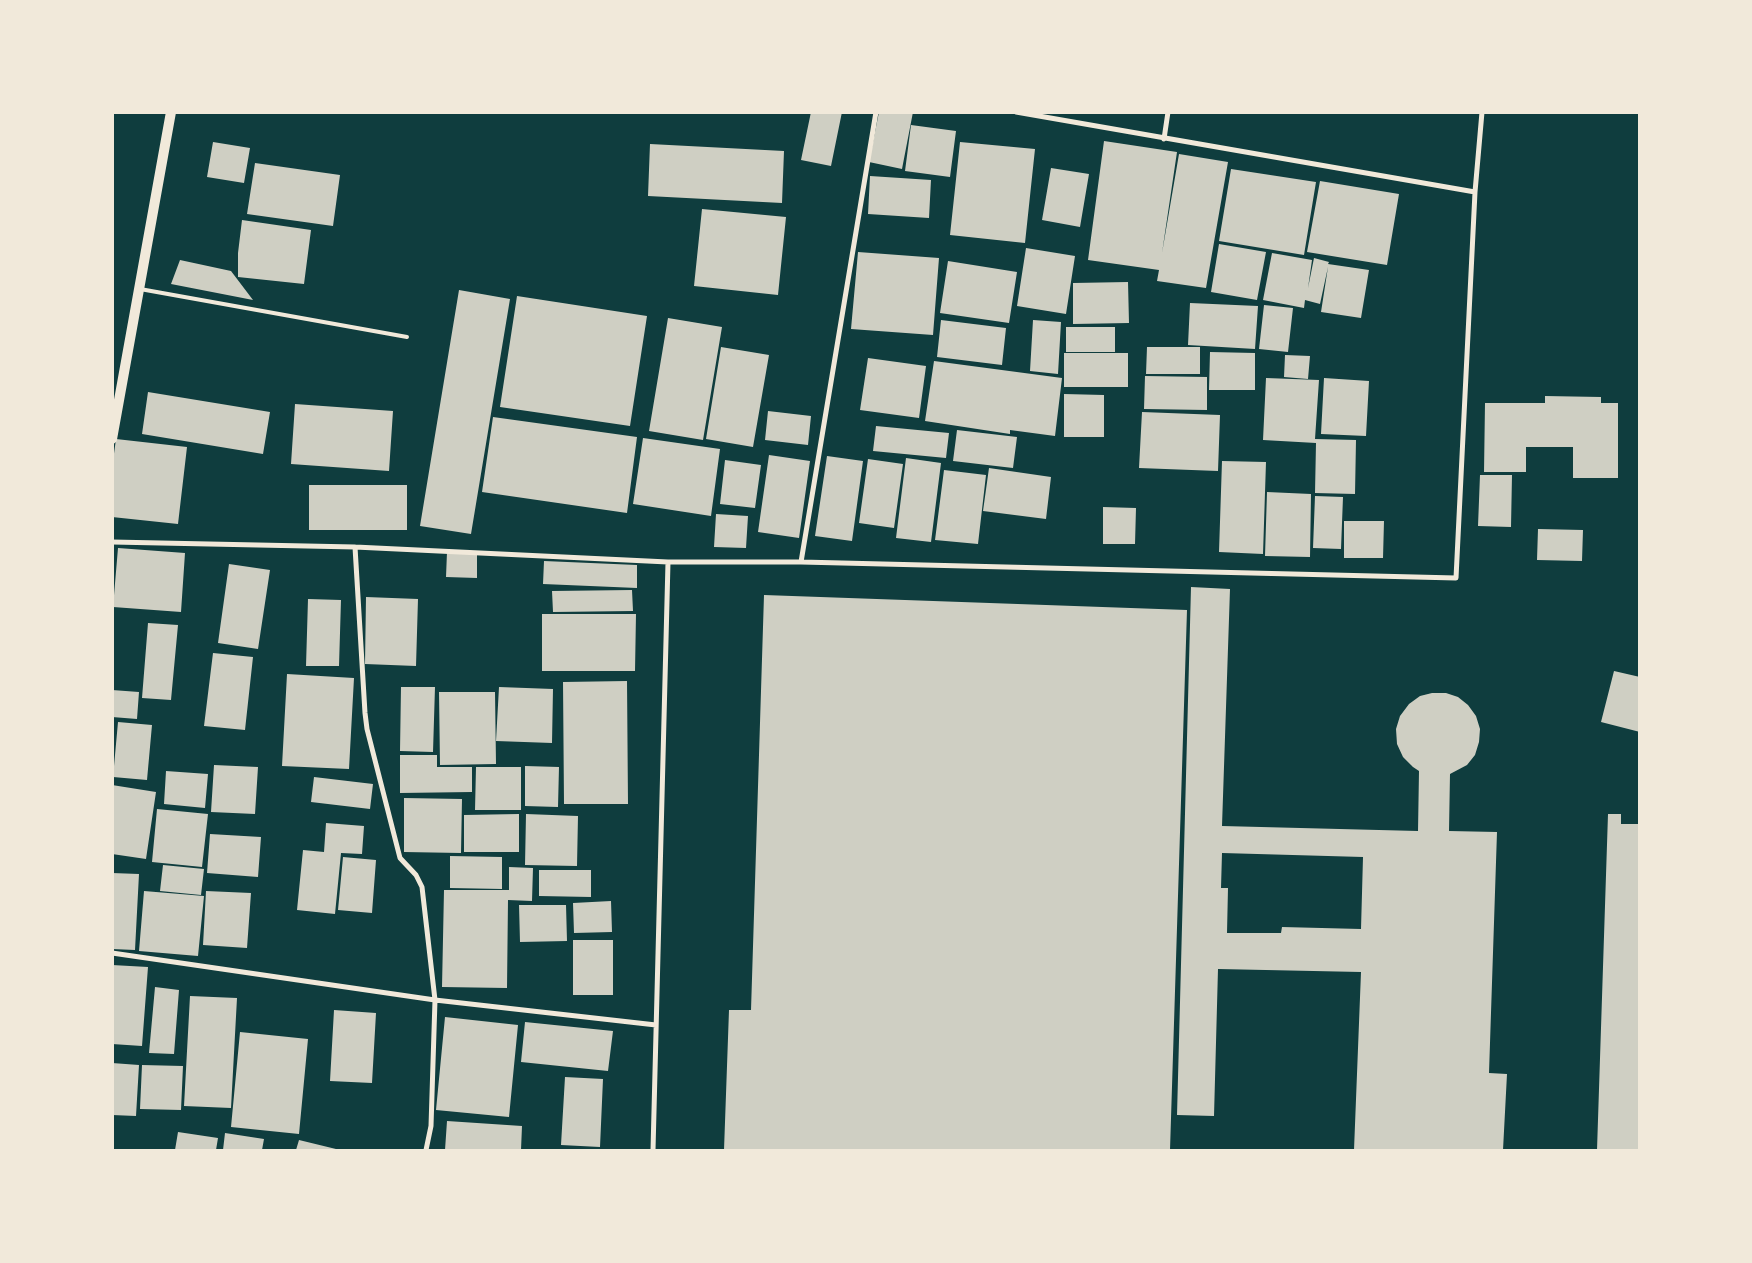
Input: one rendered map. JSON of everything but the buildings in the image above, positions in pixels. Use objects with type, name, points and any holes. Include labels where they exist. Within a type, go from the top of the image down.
[{"type":"main road","points":[[112,440],[171,112]]},
{"type":"street","points":[[801,562],[876,112]]},
{"type":"street","points":[[1016,112],[1475,192]]},
{"type":"street","points":[[1164,139],[1168,112]]},
{"type":"street","points":[[112,542],[355,547],[668,562],[801,562],[1456,578],[1475,192],[1482,112]]},
{"type":"street","points":[[355,547],[367,728],[400,858],[416,875],[422,887],[435,1000],[431,1126],[426,1150]]},
{"type":"street","points":[[653,1150],[668,562]]},
{"type":"street","points":[[112,953],[435,1000],[656,1024]]},
{"type":"lane","points":[[140,289],[407,337]]}]
